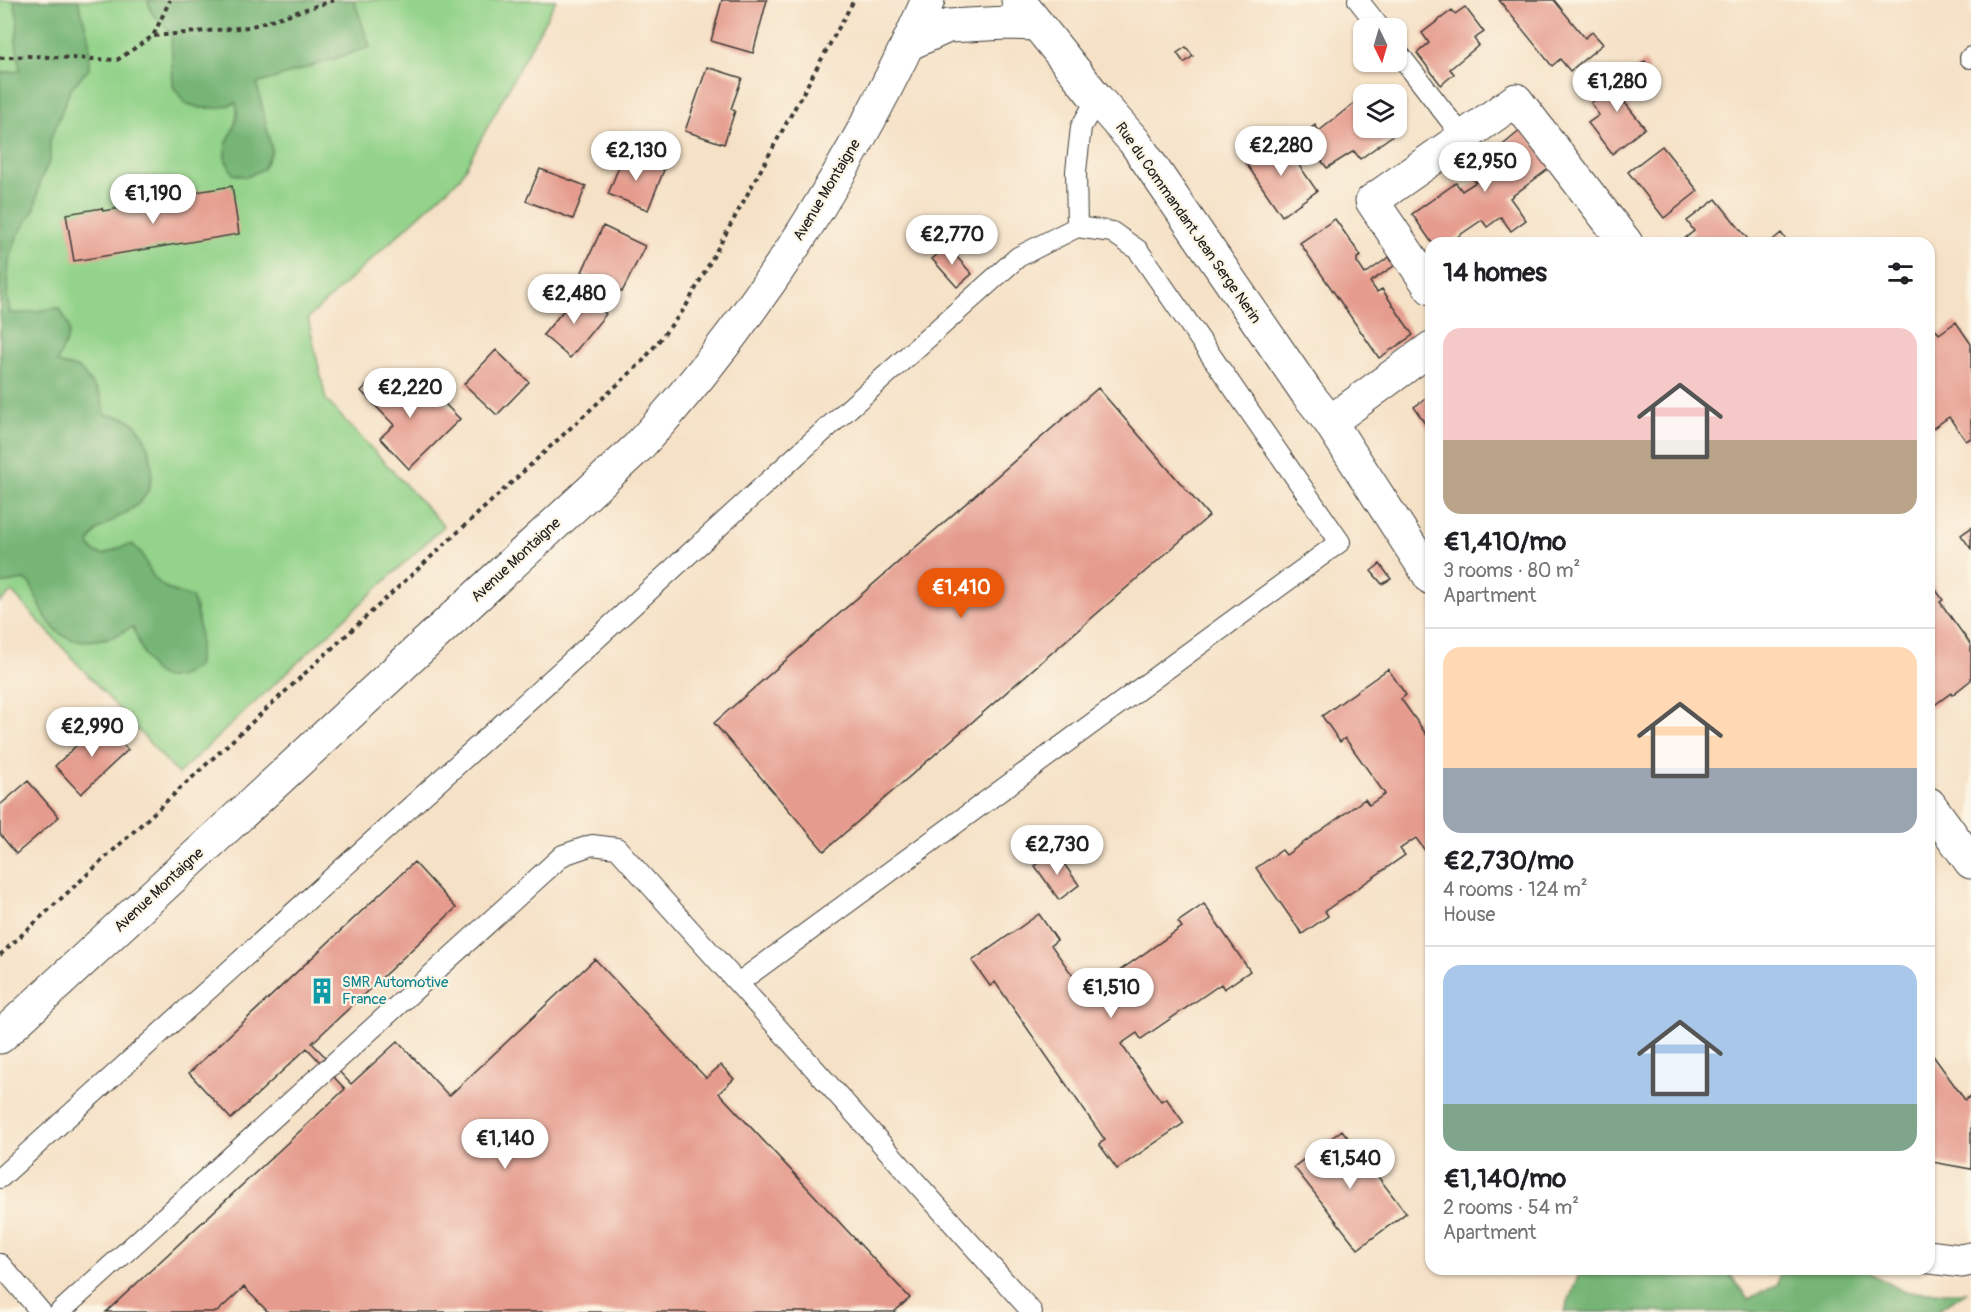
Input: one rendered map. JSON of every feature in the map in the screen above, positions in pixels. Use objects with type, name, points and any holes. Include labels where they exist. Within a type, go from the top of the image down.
[{"type":"street","name":"Avenue Montaigne","points":[[0,1036],[638,447],[682,399],[722,349],[840,172],[908,44],[928,0]]},
{"type":"street","points":[[908,44],[948,26],[1007,23],[1028,12]]},
{"type":"street","name":"Rue du Commandant Jean Serge Nerin","points":[[1028,12],[1097,99],[1134,141],[1307,393],[1330,422],[1425,569]]},
{"type":"street","points":[[1425,279],[1372,201],[1516,100],[1621,237]]},
{"type":"street","points":[[1330,422],[1425,352]]},
{"type":"street","points":[[1935,812],[1971,862]]},
{"type":"street","points":[[1935,1258],[1960,1261],[1971,1259]]},
{"type":"lane","points":[[1358,0],[1372,18]]},
{"type":"lane","points":[[1407,64],[1463,137]]},
{"type":"lane","points":[[1077,227],[1076,171],[1081,127],[1097,99]]},
{"type":"lane","points":[[0,1178],[1018,257],[1077,227],[1112,232],[1138,250],[1340,542],[738,983]]},
{"type":"lane","points":[[60,1312],[563,855],[592,845],[617,848],[1032,1312]]},
{"type":"lane","points":[[0,1264],[41,1312]]},
{"type":"path","points":[[153,36],[170,0]]},
{"type":"path","points":[[0,58],[28,56],[117,60],[153,36],[249,27],[335,0]]},
{"type":"path","points":[[0,954],[642,362],[685,308],[854,0]]},
{"type":"green space","points":[[0,0],[556,0],[460,178],[308,318],[326,400],[444,526],[178,774],[12,592],[0,602]]},
{"type":"green space","points":[[14,0],[78,0],[89,39],[89,69],[71,88],[50,141],[50,160],[40,181],[35,208],[17,237],[9,261],[7,294],[10,313],[59,308],[69,330],[67,341],[57,363],[80,369],[101,396],[105,415],[130,420],[144,437],[152,468],[147,493],[130,510],[100,529],[93,536],[89,545],[95,552],[103,555],[132,544],[142,555],[154,578],[163,586],[192,597],[199,632],[197,667],[183,675],[171,678],[154,671],[148,663],[133,627],[115,636],[94,640],[67,637],[58,632],[50,623],[30,583],[24,580],[0,584],[0,73],[20,71],[16,41],[18,21]]},
{"type":"green space","points":[[148,0],[354,0],[370,47],[257,84],[272,151],[263,169],[247,177],[233,174],[226,161],[226,147],[236,119],[236,103],[218,108],[200,108],[185,103],[173,86],[171,34],[151,12]]},
{"type":"green space","points":[[1579,1275],[1730,1275],[1748,1299],[1778,1284],[1779,1275],[1874,1275],[1904,1292],[1966,1292],[1935,1312],[1564,1312]]},
{"type":"building","points":[[722,0],[767,0],[753,53],[711,41]]},
{"type":"building","points":[[1499,0],[1554,0],[1585,38],[1592,32],[1603,44],[1570,71],[1560,59],[1552,66]]},
{"type":"building","points":[[1465,7],[1484,32],[1474,39],[1479,45],[1450,69],[1454,74],[1441,85],[1417,53],[1429,43],[1422,33],[1452,10],[1455,14]]},
{"type":"building","points":[[1186,47],[1193,56],[1184,63],[1177,53]]},
{"type":"building","points":[[1645,61],[1650,68],[1630,84],[1634,89],[1622,99],[1645,128],[1612,154],[1588,123],[1599,115],[1591,103]]},
{"type":"building","points":[[707,67],[742,78],[731,109],[735,111],[724,144],[685,131]]},
{"type":"building","points":[[1353,104],[1353,138],[1389,138],[1360,159],[1354,151],[1327,168],[1302,135],[1315,125],[1319,131]]},
{"type":"building","points":[[1522,129],[1552,166],[1510,198],[1526,220],[1511,231],[1501,217],[1487,227],[1482,220],[1457,237],[1428,237],[1412,214],[1456,183],[1462,191],[1476,182],[1474,180],[1487,170],[1481,163]]},
{"type":"building","points":[[1280,138],[1317,191],[1282,216],[1245,162]]},
{"type":"building","points":[[1662,146],[1698,191],[1664,218],[1628,172]]},
{"type":"building","points":[[624,154],[664,170],[648,210],[608,194]]},
{"type":"building","points":[[540,169],[586,186],[573,219],[526,201]]},
{"type":"building","points":[[232,186],[239,234],[74,261],[66,214],[102,208],[103,211],[197,196],[196,192]]},
{"type":"building","points":[[1716,199],[1746,237],[1687,237],[1694,231],[1687,221]]},
{"type":"building","points":[[1335,219],[1361,256],[1357,258],[1357,262],[1365,274],[1389,257],[1394,266],[1370,282],[1377,292],[1382,289],[1413,335],[1379,358],[1300,243]]},
{"type":"building","points":[[603,226],[645,246],[622,292],[582,272]]},
{"type":"building","points":[[947,246],[972,274],[957,287],[932,259]]},
{"type":"building","points":[[578,293],[606,314],[570,358],[543,335]]},
{"type":"building","points":[[1956,322],[1971,344],[1971,438],[1966,441],[1949,417],[1935,427],[1935,328],[1939,334]]},
{"type":"building","points":[[496,350],[529,382],[497,415],[464,384]]},
{"type":"building","points":[[381,371],[413,404],[429,388],[460,419],[409,469],[380,438],[394,425],[361,391]]},
{"type":"building","points":[[1098,388],[1209,516],[824,851],[714,723]]},
{"type":"building","points":[[1425,399],[1425,424],[1414,407]]},
{"type":"building","points":[[1971,528],[1971,549],[1961,535]]},
{"type":"building","points":[[1380,564],[1391,579],[1382,584],[1371,571]]},
{"type":"building","points":[[1935,589],[1943,600],[1940,602],[1971,645],[1971,680],[1952,695],[1951,693],[1935,705]]},
{"type":"building","points":[[1388,669],[1406,695],[1401,699],[1425,733],[1425,851],[1416,838],[1400,849],[1405,855],[1325,911],[1328,916],[1302,934],[1256,868],[1282,850],[1286,855],[1365,799],[1369,805],[1385,794],[1345,738],[1340,742],[1322,716]]},
{"type":"building","points":[[102,721],[128,750],[81,794],[55,766]]},
{"type":"building","points":[[28,781],[59,817],[16,854],[0,834],[0,805]]},
{"type":"building","points":[[1055,851],[1079,885],[1059,900],[1035,866]]},
{"type":"building","points":[[414,862],[456,908],[312,1043],[351,1084],[398,1041],[449,1096],[595,959],[706,1078],[721,1065],[734,1079],[719,1093],[910,1298],[894,1312],[268,1312],[244,1287],[217,1312],[106,1312],[345,1089],[307,1048],[231,1119],[189,1073]]},
{"type":"building","points":[[1204,904],[1250,971],[1224,989],[1221,984],[1141,1039],[1137,1033],[1121,1044],[1161,1101],[1166,1098],[1184,1123],[1117,1169],[1099,1144],[1105,1140],[995,982],[990,986],[972,961],[1039,914],[1057,940],[1051,945],[1090,1000],[1106,989],[1102,983],[1182,927],[1178,922]]},
{"type":"building","points":[[1935,1058],[1965,1100],[1971,1096],[1971,1169],[1935,1163]]},
{"type":"building","points":[[1342,1130],[1406,1213],[1358,1249],[1294,1167]]},
{"type":"place","name":"SMR Automotive France","points":[[322,991]]}]
